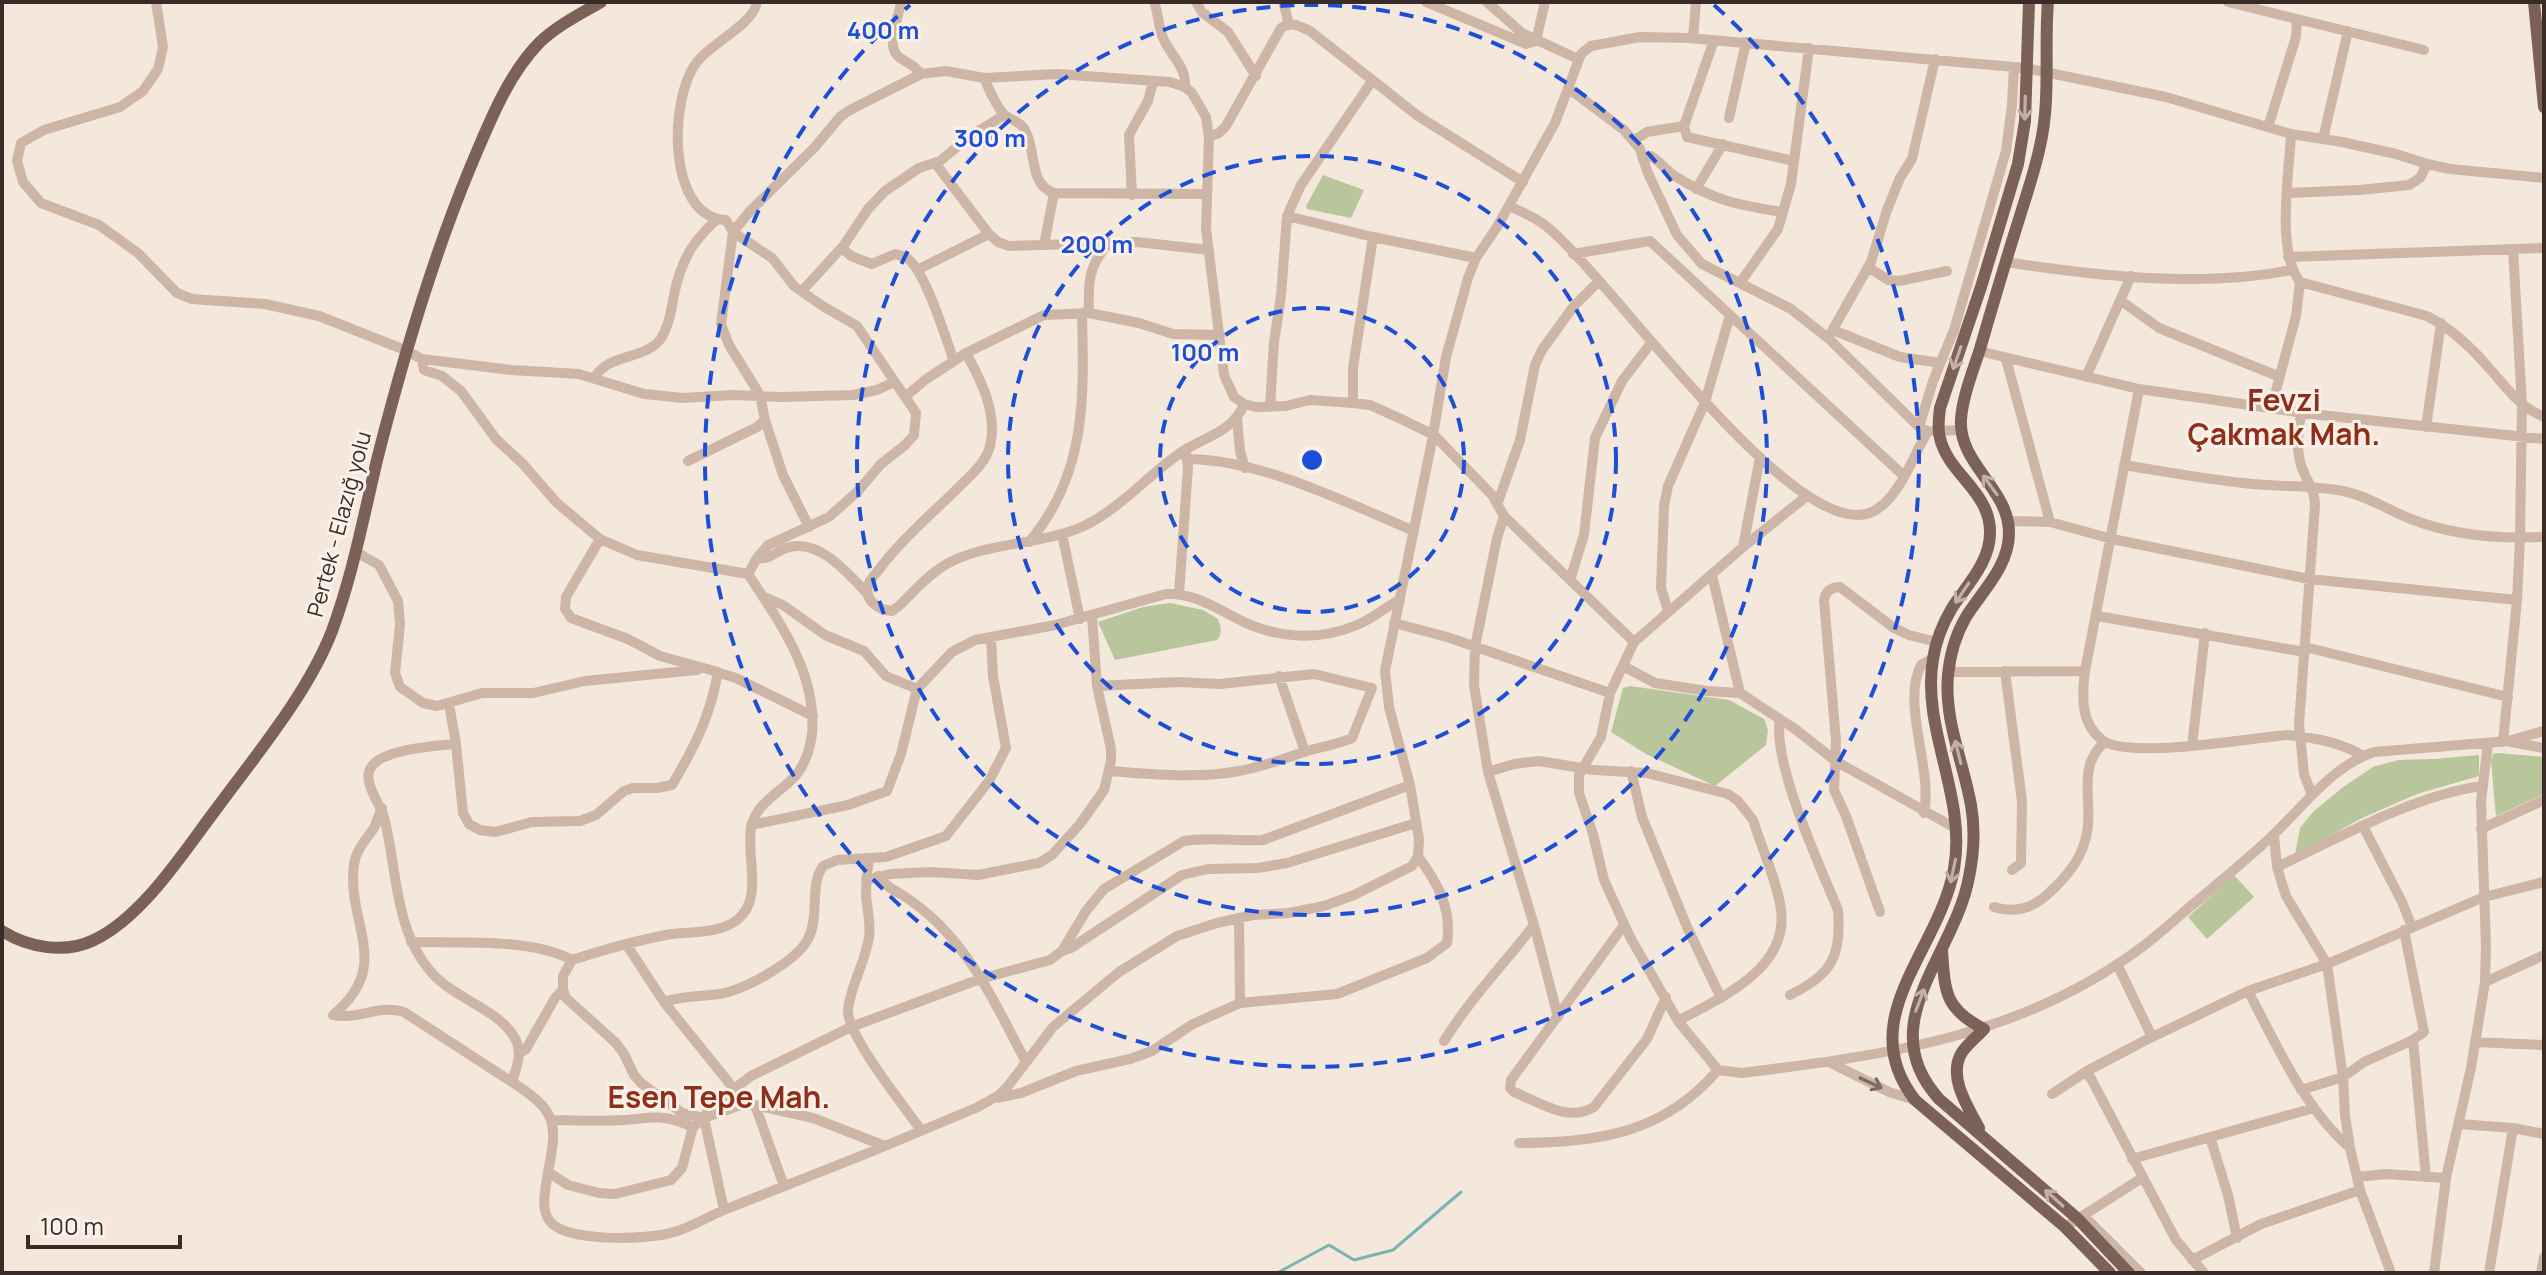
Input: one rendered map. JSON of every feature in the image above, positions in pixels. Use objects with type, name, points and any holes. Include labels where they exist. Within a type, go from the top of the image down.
[{"type":"main road","name":"Pertek - Elazığ yolu","points":[[2,931],[24,942],[61,948],[77,946],[107,932],[158,885],[251,762],[305,684],[331,633],[356,552],[405,350],[455,204],[479,149],[526,58],[560,27],[601,2]]},
{"type":"main road","points":[[2029,2],[2020,68],[2025,121],[2018,164],[1981,287],[1940,408],[1929,430],[1981,501],[1987,512],[1990,533],[1986,555],[1943,623],[1933,658],[1931,695],[1957,829],[1956,853],[1939,918],[1895,1011],[1892,1052],[1898,1073],[1915,1100],[2065,1227],[2110,1273]]},
{"type":"main road","points":[[2048,2],[2046,105],[2040,148],[1963,406],[1961,430],[1969,454],[1997,493],[2008,521],[2008,547],[2002,562],[1965,620],[1948,672],[1949,715],[1970,804],[1973,841],[1971,868],[1964,901],[1913,1019],[1912,1047],[1920,1075],[1939,1099],[2081,1218],[2129,1273]]},
{"type":"main road","points":[[2534,2],[2544,107]]},
{"type":"main road","points":[[1942,950],[1945,981],[1953,1009],[1984,1029],[1962,1052],[1957,1066],[1957,1080],[1963,1097],[1982,1135]]},
{"type":"street","points":[[156,2],[163,47],[158,69],[143,91],[120,107],[44,130],[21,143],[17,161],[23,182],[41,203],[99,225],[138,253],[177,293],[192,299],[265,304],[319,316],[422,359],[595,377],[662,397],[853,395],[877,390],[894,382]]},
{"type":"street","points":[[748,574],[768,545],[829,517],[858,491],[881,464],[914,435],[916,413],[857,326],[794,286],[772,258],[733,232],[726,220],[717,219],[696,203],[687,187],[676,134],[685,89],[696,63],[744,21],[756,8],[757,2]]},
{"type":"street","points":[[901,2],[892,46],[897,55],[914,65],[921,74]]},
{"type":"street","points":[[1154,2],[1162,34],[1186,78],[1185,87]]},
{"type":"street","points":[[1196,2],[1202,12],[1228,32],[1256,76]]},
{"type":"street","points":[[1283,2],[1289,24]]},
{"type":"street","points":[[1426,2],[1520,43],[1536,41]]},
{"type":"street","points":[[1487,2],[1522,33],[1578,59]]},
{"type":"street","points":[[1536,41],[1545,2]]},
{"type":"street","points":[[1693,38],[1696,2]]},
{"type":"street","points":[[2228,2],[2424,50]]},
{"type":"street","points":[[2268,127],[2296,37],[2297,19]]},
{"type":"street","points":[[1209,137],[1226,126],[1281,28],[1296,25],[1310,31],[1372,81],[1458,143],[1523,182]]},
{"type":"street","points":[[2323,139],[2348,31]]},
{"type":"street","points":[[382,808],[354,863],[354,884],[364,947],[362,979],[349,1002],[333,1015],[354,1017],[388,1009],[404,1012],[512,1082],[543,1106],[552,1120],[554,1138],[545,1208],[547,1218],[562,1230],[622,1238],[659,1236],[691,1226],[990,1100],[1021,1093],[1076,1071],[1152,1051],[1193,1024],[1240,1003],[1337,994],[1427,958],[1447,943],[1449,927],[1438,883],[1418,856],[1410,785],[1389,707],[1386,660],[1434,435],[1446,357],[1468,278],[1476,258],[1555,123],[1578,59],[1591,46],[1640,37],[1693,38],[2020,68],[2166,97],[2291,134],[2396,154],[2427,164],[2489,174],[2544,178]]},
{"type":"street","points":[[1714,40],[1684,126],[1687,137],[1794,161]]},
{"type":"street","points":[[1729,118],[1746,42]]},
{"type":"street","points":[[1740,283],[1778,229],[1791,184],[1809,48]]},
{"type":"street","points":[[1831,334],[1868,267],[1900,178],[1912,159],[1935,59]]},
{"type":"street","points":[[1509,206],[1543,223],[1705,402],[1760,457],[1807,496],[1835,512],[1861,514],[1874,511],[1895,490],[1929,430],[1940,363],[1954,330],[2006,151],[2020,68]]},
{"type":"street","points":[[809,527],[783,475],[760,395],[729,345],[721,324],[733,232],[750,211],[814,148],[840,117],[921,74],[946,71],[984,78],[1057,74],[1170,82],[1185,87],[1203,110],[1209,137],[1206,228],[1224,375],[1234,397],[1256,407],[1286,406],[1310,400],[1370,405],[1434,435],[1498,502],[1504,516],[1634,642]]},
{"type":"street","points":[[984,78],[1004,115],[1020,123],[1027,133],[1038,181],[1047,191],[1206,194]]},
{"type":"street","points":[[1270,407],[1287,216],[1301,185],[1372,81]]},
{"type":"street","points":[[1132,195],[1129,135],[1148,101],[1153,82]]},
{"type":"street","points":[[1568,88],[1624,130],[1640,149],[1677,235],[1702,264],[1791,309],[1831,334],[1929,430],[1961,430]]},
{"type":"street","points":[[802,291],[842,248],[868,209],[885,191],[919,168],[935,163],[1004,115]]},
{"type":"street","points":[[1633,141],[1647,132],[1684,126]]},
{"type":"street","points":[[2291,134],[2286,246],[2291,270],[2300,282],[2427,316],[2441,323],[2487,365],[2522,405],[2544,417]]},
{"type":"street","points":[[1696,189],[1723,144]]},
{"type":"street","points":[[1643,160],[1651,156],[1671,174],[1725,202],[1782,212]]},
{"type":"street","points":[[935,163],[989,234],[1009,246],[1137,242],[1209,250]]},
{"type":"street","points":[[2288,193],[2409,185],[2420,178],[2427,164]]},
{"type":"street","points":[[1044,245],[1054,193]]},
{"type":"street","points":[[1287,216],[1476,258]]},
{"type":"street","points":[[595,377],[604,367],[650,348],[662,337],[677,282],[694,242],[717,219]]},
{"type":"street","points":[[917,270],[989,234]]},
{"type":"street","points":[[1353,403],[1353,368],[1373,237]]},
{"type":"street","points":[[1573,254],[1650,241],[1904,476]]},
{"type":"street","points":[[1029,542],[1047,521],[1074,458],[1083,406],[1089,279],[1096,258],[1109,243]]},
{"type":"street","points":[[842,248],[851,256],[872,264],[895,254],[906,257],[917,270],[929,295],[954,361]]},
{"type":"street","points":[[2288,257],[2544,248]]},
{"type":"street","points":[[2506,742],[2517,600],[2522,437],[2513,249]]},
{"type":"street","points":[[2006,262],[2078,273],[2131,276],[2239,278],[2291,270]]},
{"type":"street","points":[[1868,267],[1888,280],[1899,281],[1947,271]]},
{"type":"street","points":[[2086,377],[2131,276]]},
{"type":"street","points":[[1498,502],[1520,440],[1535,365],[1573,307],[1598,282]]},
{"type":"street","points":[[2271,409],[2296,316],[2300,282]]},
{"type":"street","points":[[2120,300],[2159,328],[2280,377]]},
{"type":"street","points":[[905,397],[966,353],[1044,315],[1086,313],[1139,323],[1173,334],[1220,335]]},
{"type":"street","points":[[1668,611],[1661,588],[1664,506],[1674,467],[1705,402],[1730,315]]},
{"type":"street","points":[[2426,427],[2441,323]]},
{"type":"street","points":[[1831,334],[1900,357],[1940,363]]},
{"type":"street","points":[[1570,580],[1584,535],[1595,438],[1622,381],[1651,343]]},
{"type":"street","points":[[1979,351],[2139,389],[2301,413],[2544,439]]},
{"type":"street","points":[[868,594],[869,584],[900,543],[982,464],[990,446],[993,421],[979,377],[966,353]]},
{"type":"street","points":[[422,359],[424,370],[442,376],[461,391],[496,439],[557,503],[600,539],[637,555],[748,574],[804,670],[813,716],[811,742],[800,769],[789,784],[758,808],[751,825],[751,900],[740,918],[719,928],[667,935],[572,960],[563,976],[563,990],[572,1005],[616,1043],[641,1083],[682,1113],[704,1118]]},
{"type":"street","points":[[2006,359],[2050,522]]},
{"type":"street","points":[[2139,389],[2085,671],[2083,708],[2092,728],[2105,742],[2147,748],[2300,736],[2349,748],[2363,756]]},
{"type":"street","points":[[757,558],[767,559],[789,547],[813,549],[835,562],[877,607],[892,611],[945,566],[967,556],[1062,534],[1083,526],[1118,505],[1227,427],[1237,418],[1244,404]]},
{"type":"street","points":[[2301,413],[2298,454],[2315,505],[2299,713],[2306,784],[2312,795]]},
{"type":"street","points":[[1237,418],[1245,468]]},
{"type":"street","points":[[688,461],[757,427],[765,420]]},
{"type":"street","points":[[1186,455],[1235,464],[1306,485],[1414,531]]},
{"type":"street","points":[[1179,594],[1186,455]]},
{"type":"street","points":[[1743,547],[1760,457]]},
{"type":"street","points":[[2124,465],[2233,482],[2311,486],[2358,495],[2414,520],[2447,530],[2520,538],[2544,537]]},
{"type":"street","points":[[1807,496],[1634,642],[1610,693],[1601,737],[1577,781],[1604,880],[1624,925],[1678,1021],[1718,1070],[1742,1073],[1892,1052],[1984,1029],[2039,1008],[2085,986],[2143,947],[2274,835],[2312,795],[2363,756],[2374,752],[2506,742],[2544,748]]},
{"type":"street","points":[[1504,516],[1475,647],[1474,685],[1488,772],[1558,1017]]},
{"type":"street","points":[[2008,521],[2050,522],[2112,539],[2309,579],[2517,600]]},
{"type":"street","points":[[866,880],[878,876],[930,872],[978,875],[1046,860],[1099,799],[1110,771],[1111,749],[1086,617],[1062,534]]},
{"type":"street","points":[[600,539],[566,597],[565,609],[571,618],[628,639],[660,656],[718,672],[813,716]]},
{"type":"street","points":[[356,552],[379,565],[398,601],[400,624],[395,673],[400,687],[423,703],[437,706],[482,693],[533,693],[585,681],[674,671],[718,672]]},
{"type":"street","points":[[1712,575],[1740,693]]},
{"type":"street","points":[[1880,912],[1834,790],[1837,762],[1824,600],[1828,591],[1840,587],[1894,628],[1937,642]]},
{"type":"street","points":[[751,825],[848,805],[887,791],[901,754],[917,689],[952,652],[975,640],[1086,617],[1155,596],[1179,594],[1208,603],[1257,628],[1292,636],[1310,636],[1342,631],[1400,600]]},
{"type":"street","points":[[762,596],[783,605],[825,635],[864,651],[886,676],[917,689]]},
{"type":"street","points":[[2097,616],[2305,649],[2508,697]]},
{"type":"street","points":[[1394,623],[1610,693]]},
{"type":"street","points":[[2192,746],[2205,633]]},
{"type":"street","points":[[664,1002],[682,996],[722,994],[768,974],[793,955],[808,939],[817,880],[823,866],[837,860],[886,857],[946,836],[989,781],[1006,748],[993,676],[991,638]]},
{"type":"street","points":[[1924,813],[1927,787],[1917,729],[1916,682],[1921,665],[1933,658]]},
{"type":"street","points":[[1623,666],[1655,683],[1740,693],[1837,762],[1957,829]]},
{"type":"street","points":[[2005,671],[2022,801],[2021,863],[2012,870]]},
{"type":"street","points":[[1948,672],[2085,671]]},
{"type":"street","points":[[449,704],[463,813],[469,824],[480,830],[495,832],[532,822],[580,821],[596,815],[624,791],[672,785],[697,744],[715,691],[718,672]]},
{"type":"street","points":[[1097,686],[1178,682],[1219,684],[1314,674],[1372,688],[1386,685]]},
{"type":"street","points":[[1279,676],[1305,752]]},
{"type":"street","points":[[1110,771],[1170,775],[1236,772],[1277,763],[1352,738],[1372,688]]},
{"type":"street","points":[[1780,719],[1777,733],[1779,749],[1838,910],[1840,932],[1837,950],[1829,967],[1813,984],[1790,995]]},
{"type":"street","points":[[2506,742],[2544,731]]},
{"type":"street","points":[[1994,907],[2009,910],[2029,907],[2044,898],[2074,867],[2088,832],[2088,766],[2096,750],[2105,742]]},
{"type":"street","points":[[2434,1273],[2446,1178],[2485,982],[2481,829],[2482,786],[2488,743]]},
{"type":"street","points":[[456,744],[379,759],[369,770],[368,782],[382,808],[404,922],[411,942],[438,979],[507,1028],[516,1041],[519,1054],[512,1082]]},
{"type":"street","points":[[1488,772],[1539,761],[1666,776],[1728,794],[1753,820],[1781,908],[1779,938],[1765,963],[1721,998],[1678,1021]]},
{"type":"street","points":[[1631,771],[1642,817],[1687,927],[1721,998]]},
{"type":"street","points":[[1062,951],[1086,911],[1104,889],[1184,841],[1197,838],[1263,840],[1410,785]]},
{"type":"street","points":[[2277,867],[2421,802],[2482,786]]},
{"type":"street","points":[[2481,829],[2544,800]]},
{"type":"street","points":[[724,1210],[704,1118],[709,1108],[751,1076],[851,1027],[980,979],[1050,960],[1182,875],[1208,869],[1258,868],[1287,863],[1416,823]]},
{"type":"street","points":[[2301,1090],[2343,1077],[2364,1062],[2422,1035],[2425,1027],[2402,902],[2363,826]]},
{"type":"street","points":[[2274,835],[2277,867],[2286,896],[2327,964],[2350,1148],[2360,1190],[2391,1273]]},
{"type":"street","points":[[990,1100],[1008,1086],[1053,1027],[1119,972],[1177,936],[1217,923],[1324,906],[1354,895],[1412,866],[1418,856]]},
{"type":"street","points":[[869,858],[866,880],[870,929],[867,949],[850,1000],[848,1020],[921,1130]]},
{"type":"street","points":[[878,876],[936,921],[963,953],[1026,1062]]},
{"type":"street","points":[[2052,1094],[2087,1071],[2248,991],[2327,964],[2484,897],[2544,882]]},
{"type":"street","points":[[1239,919],[1240,1003]]},
{"type":"street","points":[[1444,1041],[1464,1010],[1534,925]]},
{"type":"street","points":[[1624,925],[1511,1080],[1510,1088],[1565,1113],[1581,1113],[1594,1107],[1640,1049],[1666,997]]},
{"type":"street","points":[[411,942],[536,947],[572,960]]},
{"type":"street","points":[[626,944],[664,1002],[734,1089]]},
{"type":"street","points":[[2485,982],[2544,955]]},
{"type":"street","points":[[2117,964],[2152,1037]]},
{"type":"street","points":[[519,1054],[526,1049],[555,998],[563,990]]},
{"type":"street","points":[[2248,991],[2301,1090],[2333,1133],[2350,1148]]},
{"type":"street","points":[[2413,1040],[2426,1177]]},
{"type":"street","points":[[2475,1042],[2544,1045]]},
{"type":"street","points":[[1829,1062],[1889,1092],[1915,1100]]},
{"type":"street","points":[[1519,1143],[1604,1138],[1673,1111],[1699,1092],[1718,1070]]},
{"type":"street","points":[[2087,1071],[2176,1240],[2204,1273]]},
{"type":"street","points":[[755,1105],[784,1186]]},
{"type":"street","points":[[548,1172],[568,1185],[599,1193],[615,1194],[660,1184],[671,1180],[682,1168],[693,1127],[704,1118],[738,1106],[755,1105],[813,1118],[885,1146]]},
{"type":"street","points":[[2132,1159],[2314,1108]]},
{"type":"street","points":[[552,1120],[672,1117],[693,1127]]},
{"type":"street","points":[[2459,1124],[2544,1134]]},
{"type":"street","points":[[2489,1273],[2513,1128]]},
{"type":"street","points":[[2210,1137],[2228,1195],[2237,1238]]},
{"type":"street","points":[[2357,1177],[2385,1174],[2446,1178]]},
{"type":"street","points":[[2065,1227],[2142,1178]]},
{"type":"street","points":[[2192,1260],[2261,1224],[2360,1190]]},
{"type":"street","points":[[2081,1218],[2141,1273]]},
{"type":"street","points":[[2541,1273],[2544,1257]]},
{"type":"green space","points":[[1323,175],[1364,190],[1351,218],[1307,209]]},
{"type":"green space","points":[[1170,603],[1203,610],[1218,619],[1221,630],[1217,640],[1115,660],[1098,622],[1143,607]]},
{"type":"green space","points":[[1630,686],[1729,700],[1764,719],[1768,730],[1766,745],[1715,786],[1646,754],[1611,732],[1623,688]]},
{"type":"green space","points":[[2493,754],[2544,757],[2544,794],[2496,816],[2491,761]]},
{"type":"green space","points":[[2479,755],[2479,776],[2417,794],[2360,819],[2295,855],[2300,828],[2313,812],[2373,767],[2398,760]]},
{"type":"green space","points":[[2234,875],[2254,897],[2207,939],[2188,917]]},
{"type":"waterway","points":[[1277,1273],[1329,1245],[1354,1260],[1393,1250],[1461,1192]]},
{"type":"district","name":"Fevzi Çakmak Mah.","points":[[2284,416]]},
{"type":"district","name":"Esen Tepe Mah.","points":[[719,1096]]}]
